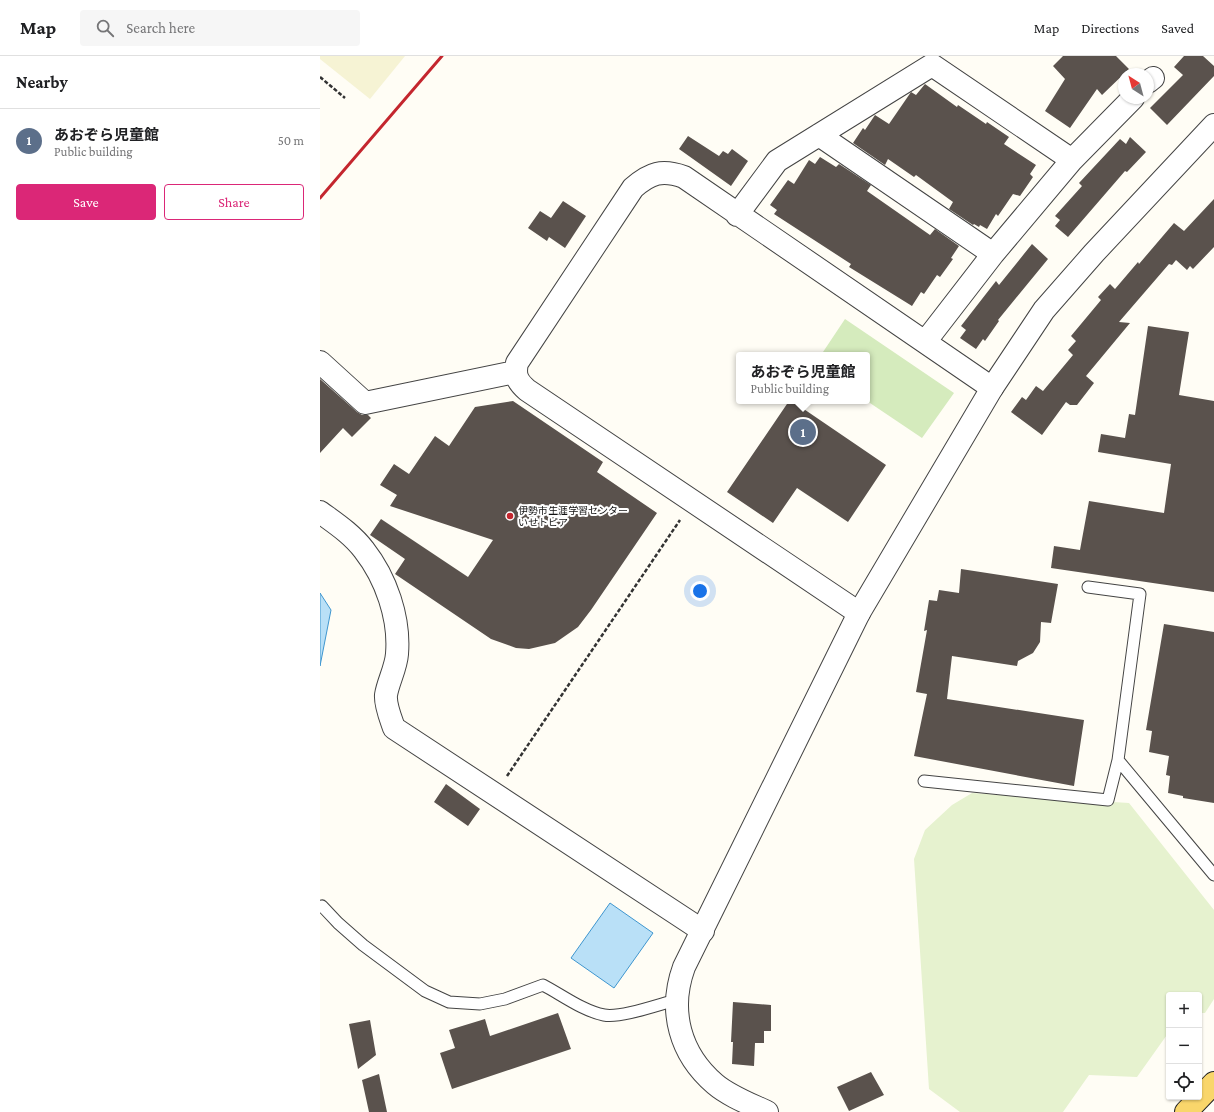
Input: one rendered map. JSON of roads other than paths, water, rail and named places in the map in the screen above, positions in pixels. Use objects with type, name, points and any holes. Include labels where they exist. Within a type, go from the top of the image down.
[{"type":"main road","points":[[1186,1112],[1214,1083]]},
{"type":"street","points":[[737,214],[777,161],[932,65],[1072,160]]},
{"type":"street","points":[[925,342],[993,254],[1072,160],[1127,104]]},
{"type":"street","points":[[767,1112],[716,1085],[704,1073],[688,1050],[681,1037],[676,1000],[678,982],[684,967],[858,613],[992,388],[1044,310],[1094,253],[1214,125]]},
{"type":"street","points":[[819,135],[993,254]]},
{"type":"street","points":[[858,613],[526,390],[518,382],[515,372],[517,363],[633,188],[644,178],[658,173],[672,173],[684,177],[992,388]]},
{"type":"street","points":[[320,362],[365,402],[515,372]]},
{"type":"street","points":[[320,512],[342,528],[363,549],[378,571],[390,601],[396,625],[397,655],[386,697],[394,728],[703,931]]},
{"type":"lane","points":[[924,781],[1108,800],[1118,760],[1140,594],[1088,587]]},
{"type":"lane","points":[[1118,760],[1214,875]]},
{"type":"lane","points":[[320,907],[322,906],[338,923],[363,945],[425,991],[449,1002],[480,1004],[505,999],[543,985],[581,1006],[603,1015],[615,1016],[676,1000]]},
{"type":"water","points":[[320,593],[331,610],[320,666]]},
{"type":"water","points":[[610,903],[653,933],[614,988],[571,958]]},
{"type":"railway","points":[[320,198],[442,56]]},
{"type":"place","name":"あおぞら児童館","points":[[803,432]]},
{"type":"place","name":"伊勢市生涯学習センター いせトピア","points":[[510,516]]}]
